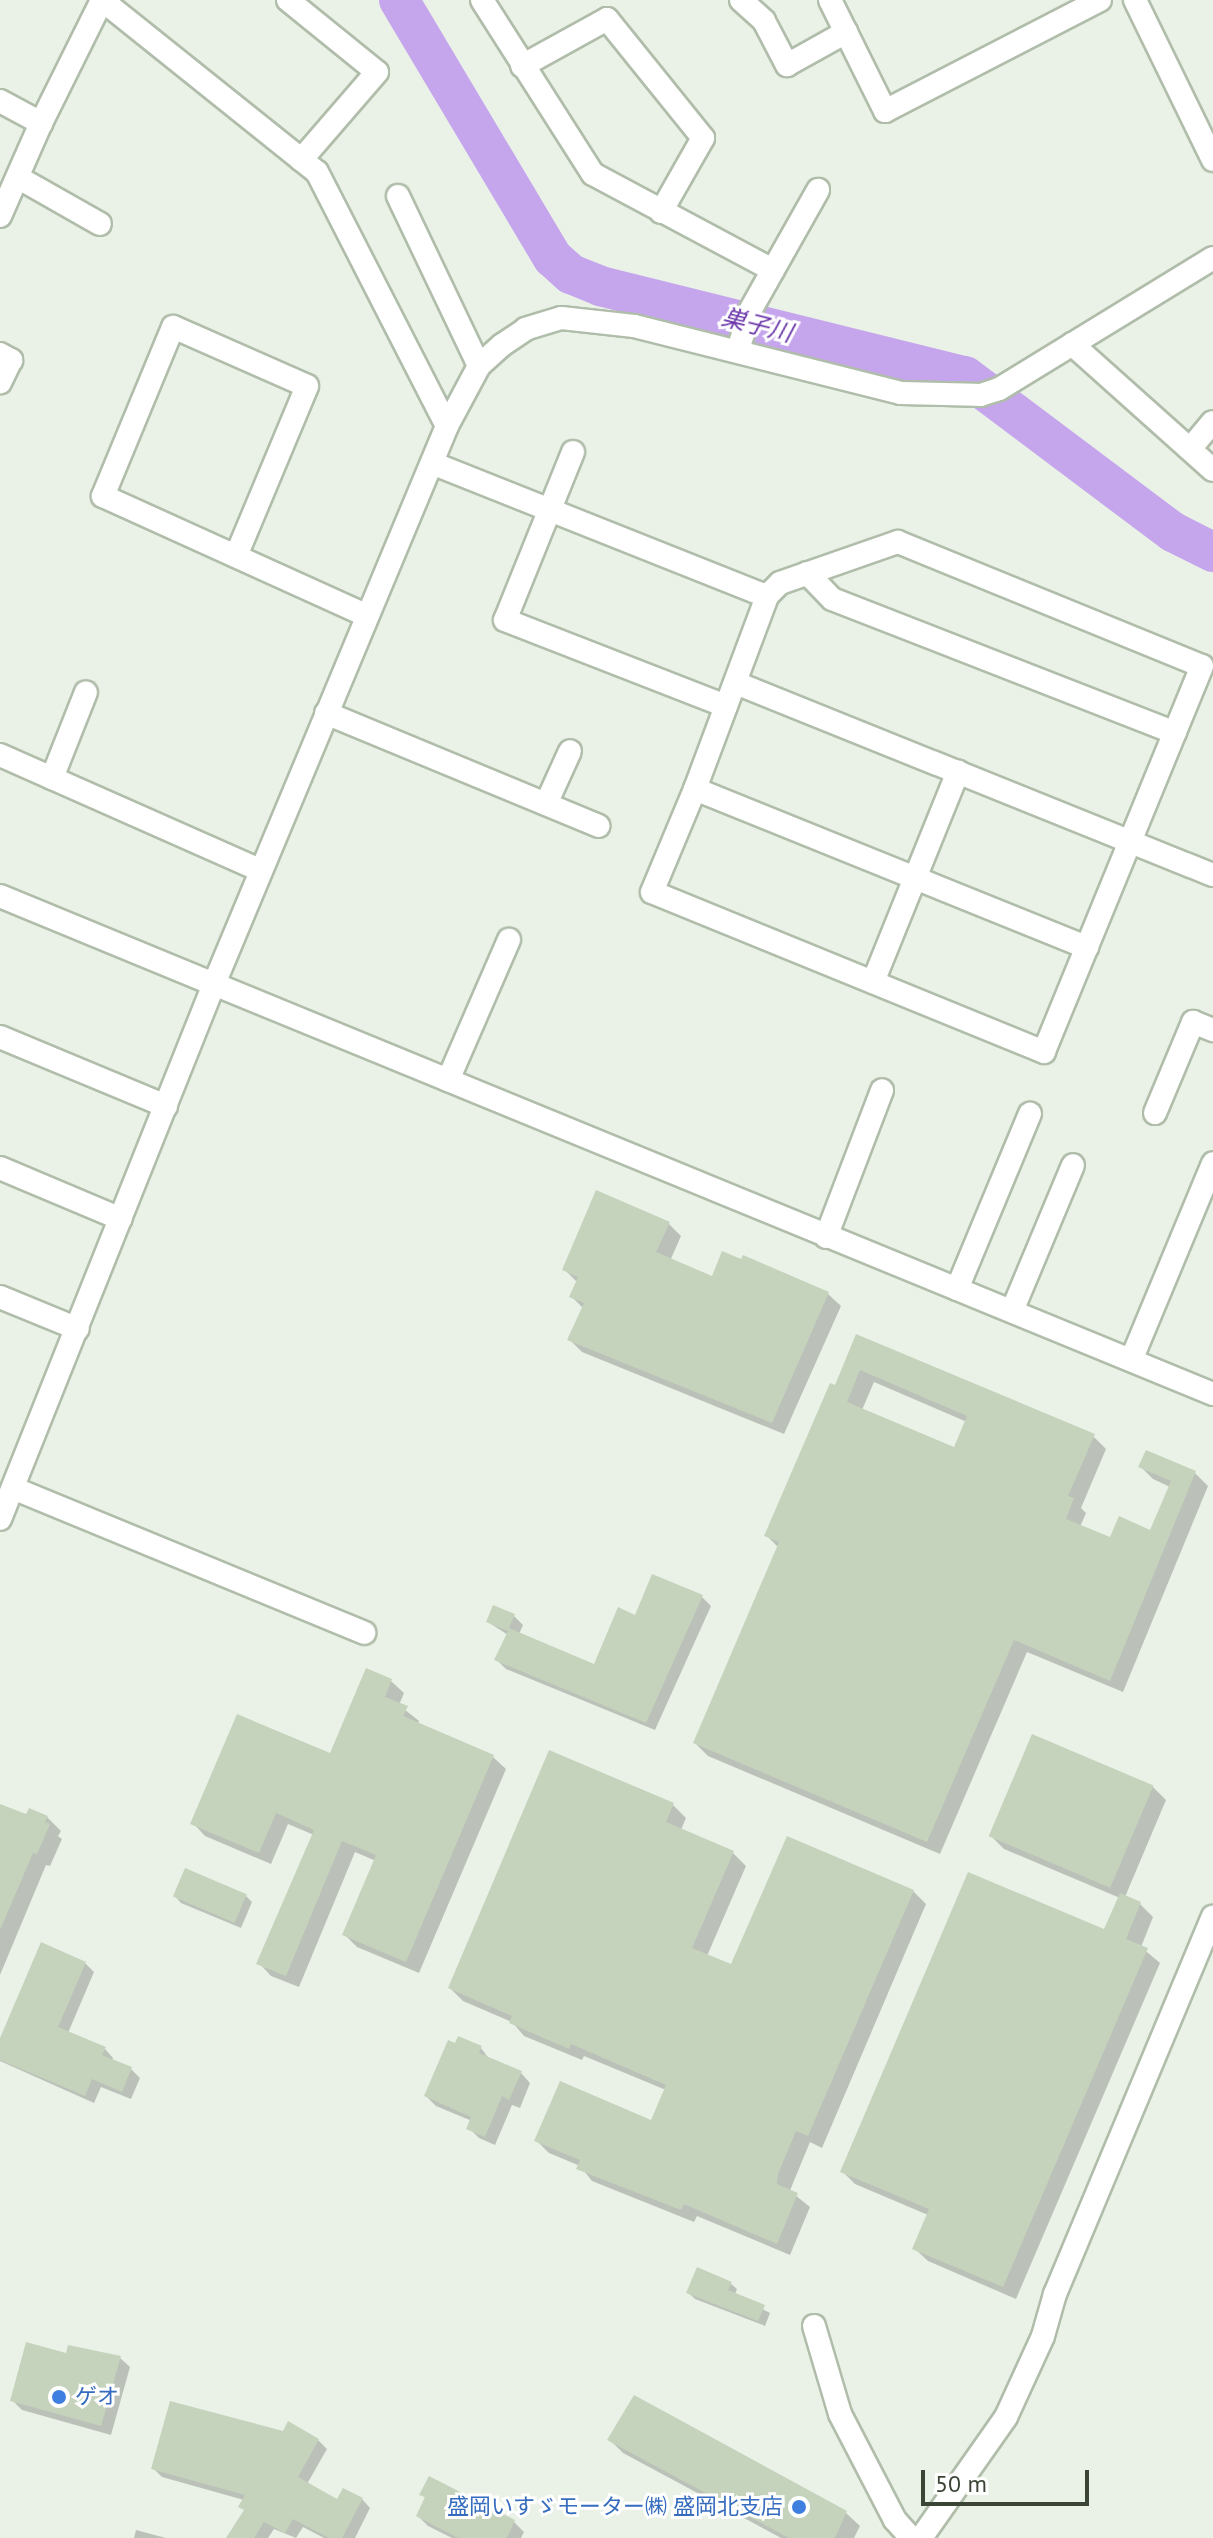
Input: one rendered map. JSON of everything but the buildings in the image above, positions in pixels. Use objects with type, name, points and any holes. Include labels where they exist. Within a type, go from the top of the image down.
[{"type":"street","points":[[0,216],[41,123],[102,0],[317,172],[447,426]]},
{"type":"street","points":[[288,0],[377,72],[301,160]]},
{"type":"street","points":[[482,0],[593,174],[773,270]]},
{"type":"street","points":[[741,0],[764,21],[787,65],[846,32]]},
{"type":"street","points":[[830,0],[885,111],[1100,0]]},
{"type":"street","points":[[1135,0],[1213,160]]},
{"type":"street","points":[[522,66],[607,19],[703,138],[661,212]]},
{"type":"street","points":[[0,101],[41,123]]},
{"type":"street","points":[[19,178],[100,224]]},
{"type":"street","points":[[740,343],[750,311],[818,190]]},
{"type":"street","points":[[398,196],[479,366]]},
{"type":"street","points":[[0,1519],[260,870],[447,426],[479,366],[526,329],[561,318],[740,343],[901,393],[990,392],[1213,258]]},
{"type":"street","points":[[236,556],[307,386],[173,327],[103,496],[367,616]]},
{"type":"street","points":[[1072,344],[1213,470]]},
{"type":"street","points":[[0,354],[11,360],[0,383]]},
{"type":"street","points":[[1190,449],[1213,422]]},
{"type":"street","points":[[573,452],[505,620],[726,706]]},
{"type":"street","points":[[432,463],[767,596]]},
{"type":"street","points":[[898,542],[1208,668],[1175,733],[1044,1052],[652,892],[695,789],[767,596],[780,583],[898,542]]},
{"type":"street","points":[[807,573],[832,599],[1175,733]]},
{"type":"street","points":[[736,683],[1213,875]]},
{"type":"street","points":[[52,778],[86,692]]},
{"type":"street","points":[[326,713],[599,826]]},
{"type":"street","points":[[546,804],[570,751]]},
{"type":"street","points":[[0,755],[260,870]]},
{"type":"street","points":[[873,982],[958,772]]},
{"type":"street","points":[[695,789],[1087,947]]},
{"type":"street","points":[[0,896],[826,1237],[1132,1358],[1213,1394]]},
{"type":"street","points":[[448,1080],[509,940]]},
{"type":"street","points":[[1155,1113],[1193,1022],[1213,1030]]},
{"type":"street","points":[[0,1037],[166,1106]]},
{"type":"street","points":[[826,1237],[882,1090]]},
{"type":"street","points":[[957,1289],[1030,1114]]},
{"type":"street","points":[[1132,1358],[1213,1163]]},
{"type":"street","points":[[1012,1311],[1073,1165]]},
{"type":"street","points":[[0,1168],[121,1219]]},
{"type":"street","points":[[0,1297],[78,1329]]},
{"type":"street","points":[[13,1488],[364,1633]]},
{"type":"street","points":[[921,2538],[1006,2417],[1043,2336],[1055,2294],[1213,1917]]},
{"type":"street","points":[[814,2326],[840,2414],[895,2520],[911,2538]]},
{"type":"waterway","name":"巣子川","points":[[399,0],[553,258],[571,274],[600,286],[965,376],[1173,532],[1213,552]]},
{"type":"place","name":"ゲオ","points":[[59,2397]]},
{"type":"place","name":"盛岡いすゞモーター㈱ 盛岡北支店","points":[[799,2507]]}]
